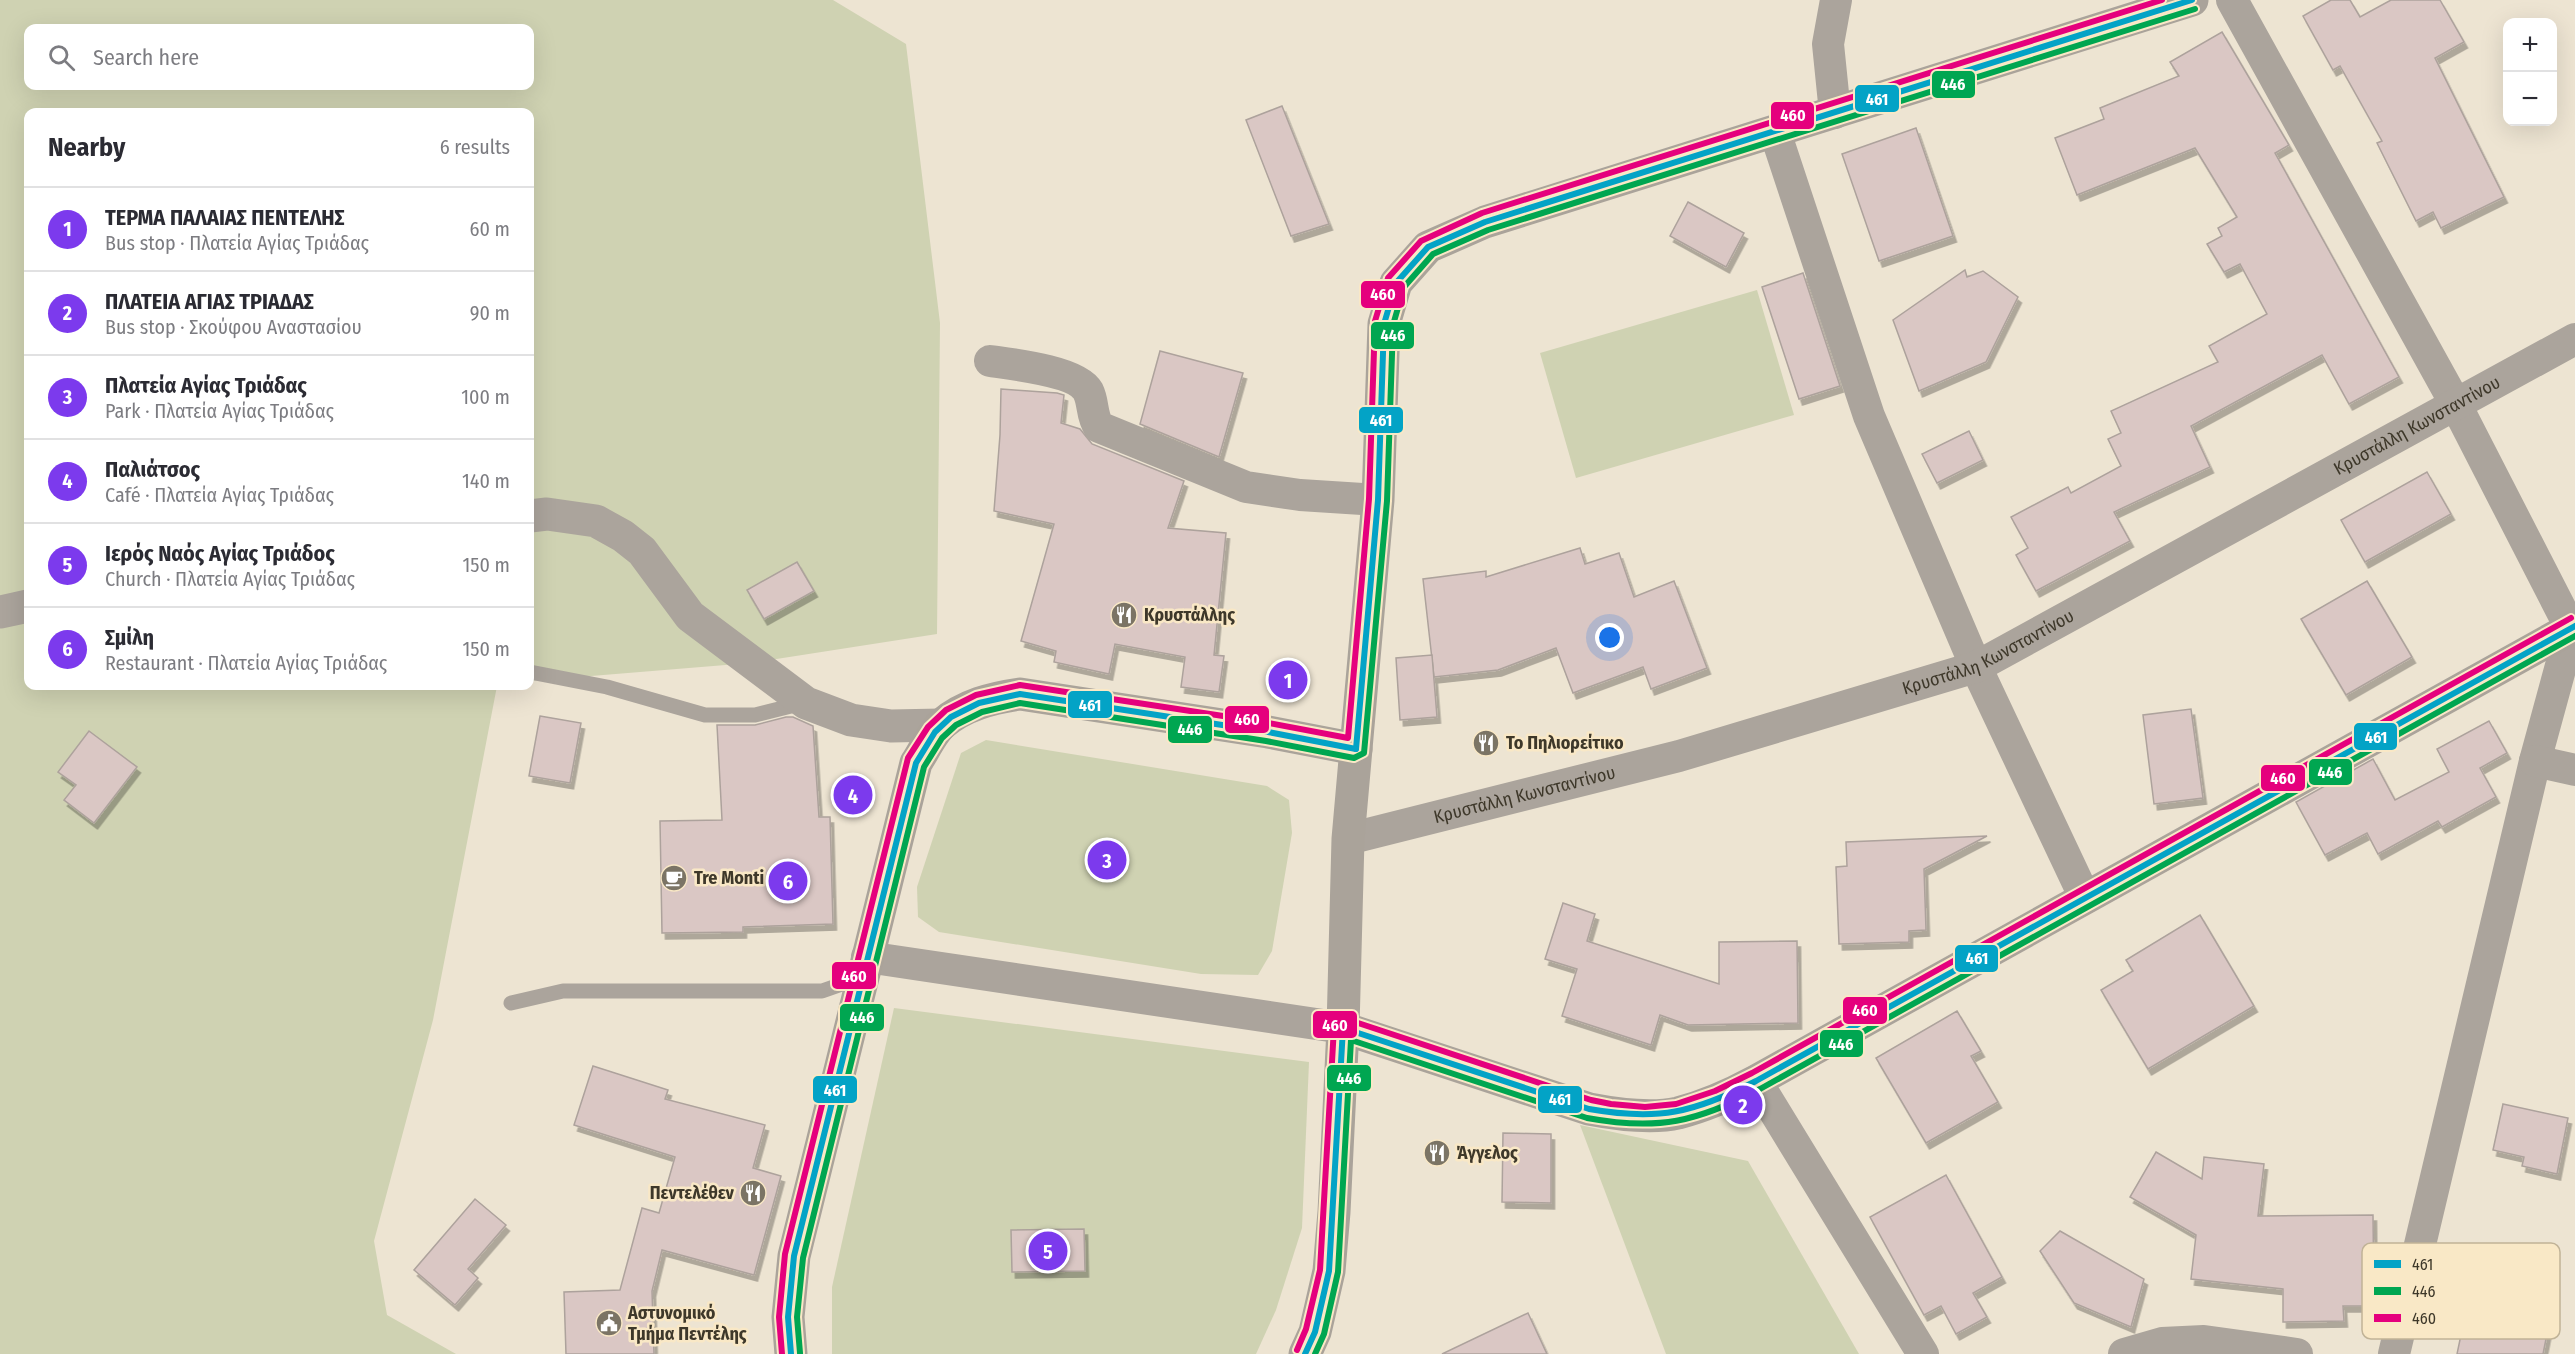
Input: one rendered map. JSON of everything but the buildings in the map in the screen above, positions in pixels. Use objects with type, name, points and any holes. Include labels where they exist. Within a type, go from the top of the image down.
[{"type":"main road","points":[[1305,1354],[1315,1332],[1329,1271],[1343,1029],[1348,839],[1378,500],[1384,324],[1396,283],[1428,247],[1485,222],[2192,0]]},
{"type":"main road","points":[[1343,1029],[1589,1109],[1618,1114],[1676,1113],[1727,1096],[1756,1081],[2573,628]]},
{"type":"main road","points":[[791,1354],[788,1317],[794,1256],[916,763],[941,725],[974,705],[993,698],[1020,694],[1268,732],[1356,749]]},
{"type":"street","points":[[1835,113],[1828,44],[1836,0]]},
{"type":"street","points":[[2232,0],[2455,403],[2573,628],[2535,761],[2420,1243]]},
{"type":"street","points":[[1775,132],[1869,416],[1976,667],[2085,898]]},
{"type":"street","name":"Κρυστάλλη Κωνσταντίνου","points":[[1348,839],[1679,756],[1976,667],[2575,339]]},
{"type":"street","points":[[990,361],[1028,366],[1072,379],[1087,389],[1092,402],[1092,417],[1099,426],[1246,486],[1300,495],[1378,500]]},
{"type":"street","points":[[534,516],[547,514],[596,521],[622,536],[642,551],[690,616],[806,703],[861,721],[891,726],[941,725]]},
{"type":"street","points":[[0,612],[24,607]]},
{"type":"street","points":[[2535,761],[2575,770]]},
{"type":"street","points":[[865,967],[1343,1029]]},
{"type":"street","points":[[1756,1081],[1923,1354]]},
{"type":"street","points":[[2394,1354],[2398,1339]]},
{"type":"street","points":[[2124,1354],[2162,1343],[2204,1341],[2297,1354]]},
{"type":"lane","points":[[534,673],[607,687],[705,715],[755,715],[806,703]]},
{"type":"lane","points":[[511,1003],[563,991],[822,991],[865,967]]},
{"type":"green space","points":[[0,0],[833,0],[906,44],[940,323],[937,634],[750,663],[534,681],[534,108],[24,108],[24,690],[496,690],[433,1020],[374,1241],[387,1315],[456,1354],[0,1354]]},
{"type":"green space","points":[[1757,290],[1794,415],[1576,478],[1540,353]]},
{"type":"green space","points":[[986,740],[1267,786],[1289,800],[1292,833],[1272,951],[1258,975],[1201,974],[939,932],[918,917],[917,887],[961,753]]},
{"type":"green space","points":[[894,1008],[1309,1062],[1302,1228],[1276,1310],[1256,1354],[832,1354],[832,1287]]},
{"type":"green space","points":[[1580,1125],[1748,1161],[1859,1354],[1666,1354]]},
{"type":"transit line","name":"460","points":[[782,1354],[779,1317],[785,1254],[908,758],[928,727],[946,710],[976,695],[1020,685],[1269,723],[1348,738],[1369,499],[1375,321],[1388,278],[1421,241],[1482,213],[2162,0]]},
{"type":"transit line","name":"461","points":[[1356,749],[1378,500],[1384,324],[1396,283],[1428,247],[1485,222],[2192,0]]},
{"type":"transit line","name":"446","points":[[800,1353],[797,1317],[803,1258],[924,767],[942,738],[956,725],[982,712],[1020,703],[1266,741],[1354,758],[1364,753],[1387,501],[1393,325],[1404,287],[1433,254],[1488,230],[2195,9]]},
{"type":"transit line","name":"460","points":[[1297,1350],[1306,1329],[1320,1270],[1334,1027],[1338,1020],[1346,1019],[1591,1100],[1645,1107],[1676,1104],[1715,1091],[1752,1073],[2571,618]]},
{"type":"transit line","name":"461","points":[[1343,1028],[1589,1109],[1613,1113],[1656,1114],[1675,1112],[1713,1101],[1756,1081],[2575,626]]},
{"type":"transit line","name":"446","points":[[1315,1354],[1324,1334],[1338,1272],[1351,1040],[1587,1118],[1635,1124],[1676,1121],[1696,1116],[1760,1089],[2575,636]]},
{"type":"transit line","name":"461","points":[[791,1354],[788,1317],[794,1256],[916,763],[935,732],[951,717],[979,703],[1020,694],[1268,732],[1356,749]]},
{"type":"transit line","name":"461","points":[[1305,1354],[1315,1332],[1329,1271],[1343,1028]]},
{"type":"place","name":"Κρυστάλλης","points":[[1124,615]]},
{"type":"place","name":"ΤΕΡΜΑ ΠΑΛΑΙΑΣ ΠΕΝΤΕΛΗΣ","points":[[1288,680]]},
{"type":"place","name":"Το Πηλιορείτικο","points":[[1486,743]]},
{"type":"place","name":"Παλιάτσος","points":[[853,795]]},
{"type":"place","name":"Πλατεία Αγίας Τριάδας","points":[[1107,860]]},
{"type":"place","name":"Tre Monti","points":[[674,878]]},
{"type":"place","name":"Σμίλη","points":[[788,881]]},
{"type":"place","name":"ΠΛΑΤΕΙΑ ΑΓΙΑΣ ΤΡΙΑΔΑΣ","points":[[1743,1105]]},
{"type":"place","name":"Άγγελος","points":[[1437,1153]]},
{"type":"place","name":"Πεντελέθεν","points":[[753,1193]]},
{"type":"place","name":"Ιερός Ναός Αγίας Τριάδος","points":[[1048,1251]]},
{"type":"place","name":"Αστυνομικό Τμήμα Πεντέλης","points":[[609,1323]]}]
